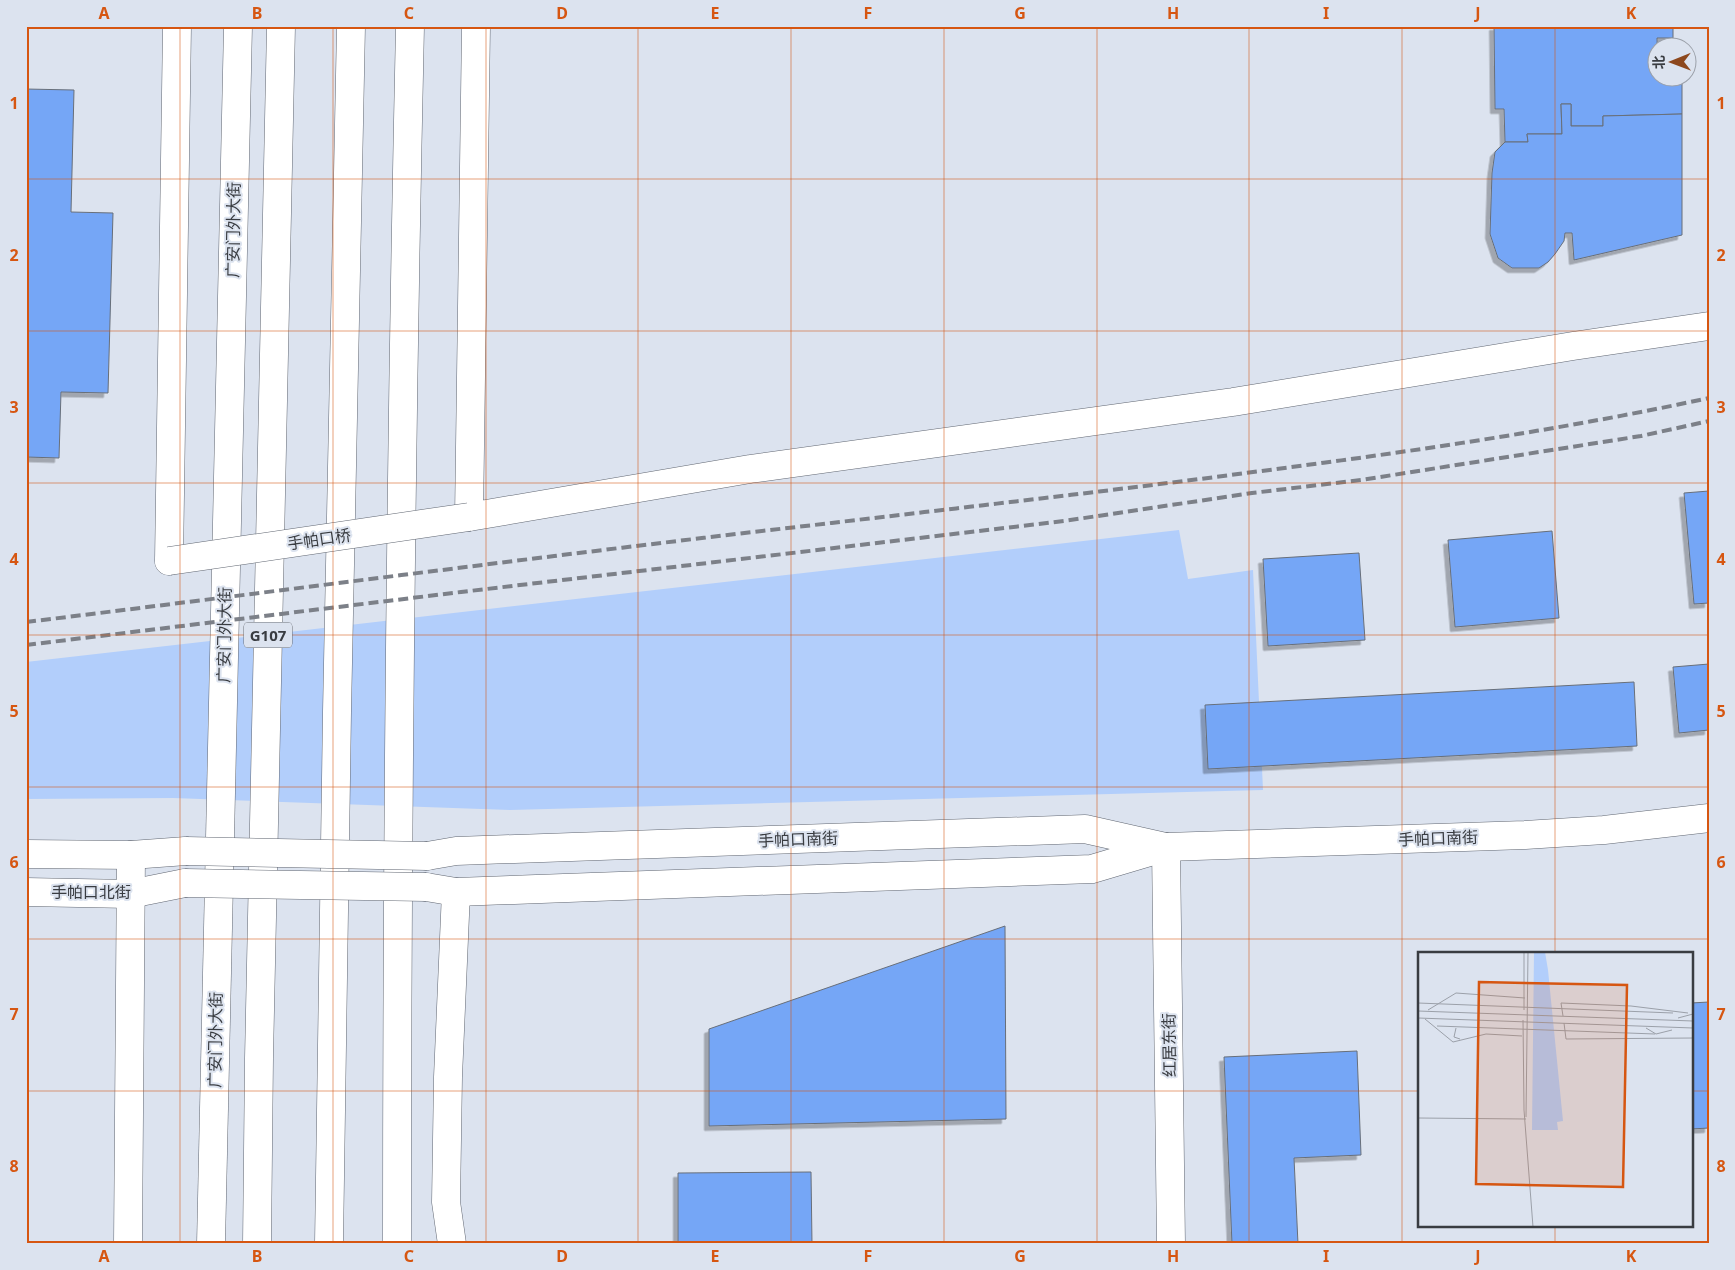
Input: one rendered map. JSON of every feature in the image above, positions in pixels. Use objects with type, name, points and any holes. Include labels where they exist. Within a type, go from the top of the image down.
[{"type":"main road","name":"手帕口桥","points":[[177,26],[169,561],[470,517],[750,469],[1233,402],[1709,326]]},
{"type":"main road","name":"广安门外大街","points":[[211,1244],[238,26]]},
{"type":"main road","name":"G107","points":[[257,1244],[258,1058],[281,26]]},
{"type":"main road","points":[[329,1244],[351,26]]},
{"type":"main road","points":[[397,1244],[398,916],[405,261],[410,26]]},
{"type":"main road","points":[[470,517],[476,26]]},
{"type":"main road","name":"手帕口南街","points":[[131,855],[186,851],[427,856],[456,851],[1085,829],[1166,847],[1525,835],[1604,830],[1709,818]]},
{"type":"main road","name":"手帕口南街","points":[[426,887],[456,892],[1092,869],[1166,847]]},
{"type":"main road","name":"红居东街","points":[[1166,847],[1171,1244]]},
{"type":"main road","points":[[26,854],[131,855],[128,1244]]},
{"type":"main road","name":"手帕口北街","points":[[26,892],[130,894],[185,882],[426,887]]},
{"type":"main road","points":[[452,1244],[446,1202],[448,1077],[456,892]]},
{"type":"shaded area","points":[[1179,530],[1188,579],[1253,570],[1263,790],[510,810],[173,798],[26,799],[26,662]]},
{"type":"building","points":[[1494,26],[1673,26],[1673,38],[1648,38],[1648,88],[1682,88],[1682,114],[1603,116],[1603,126],[1571,126],[1571,104],[1561,104],[1562,134],[1527,134],[1528,142],[1505,142],[1504,109],[1495,109]]},
{"type":"building","points":[[26,89],[74,90],[71,212],[113,213],[108,393],[61,392],[59,458],[26,457]]},
{"type":"building","points":[[1561,104],[1571,104],[1571,126],[1603,126],[1603,116],[1682,114],[1682,235],[1574,260],[1572,233],[1565,233],[1564,241],[1555,254],[1539,268],[1512,268],[1498,258],[1490,234],[1492,173],[1495,152],[1505,142],[1528,142],[1527,134],[1562,134]]},
{"type":"building","points":[[1709,491],[1709,603],[1694,604],[1684,493]]},
{"type":"building","points":[[1552,531],[1559,618],[1455,627],[1448,540]]},
{"type":"building","points":[[1359,553],[1365,640],[1268,646],[1263,559]]},
{"type":"building","points":[[1709,664],[1709,730],[1679,733],[1673,667]]},
{"type":"building","points":[[1634,682],[1637,746],[1208,769],[1205,705]]},
{"type":"building","points":[[1005,926],[1006,1119],[709,1126],[709,1029]]},
{"type":"building","points":[[1709,1002],[1709,1128],[1692,1129],[1692,1003]]},
{"type":"building","points":[[1357,1051],[1361,1155],[1294,1158],[1298,1244],[1232,1244],[1224,1057]]},
{"type":"building","points":[[811,1172],[812,1244],[678,1244],[678,1173]]},
{"type":"railway","points":[[26,622],[1304,465],[1536,431],[1709,398]]},
{"type":"railway","points":[[26,645],[1064,521],[1252,493],[1361,480],[1641,436],[1709,421]]}]
